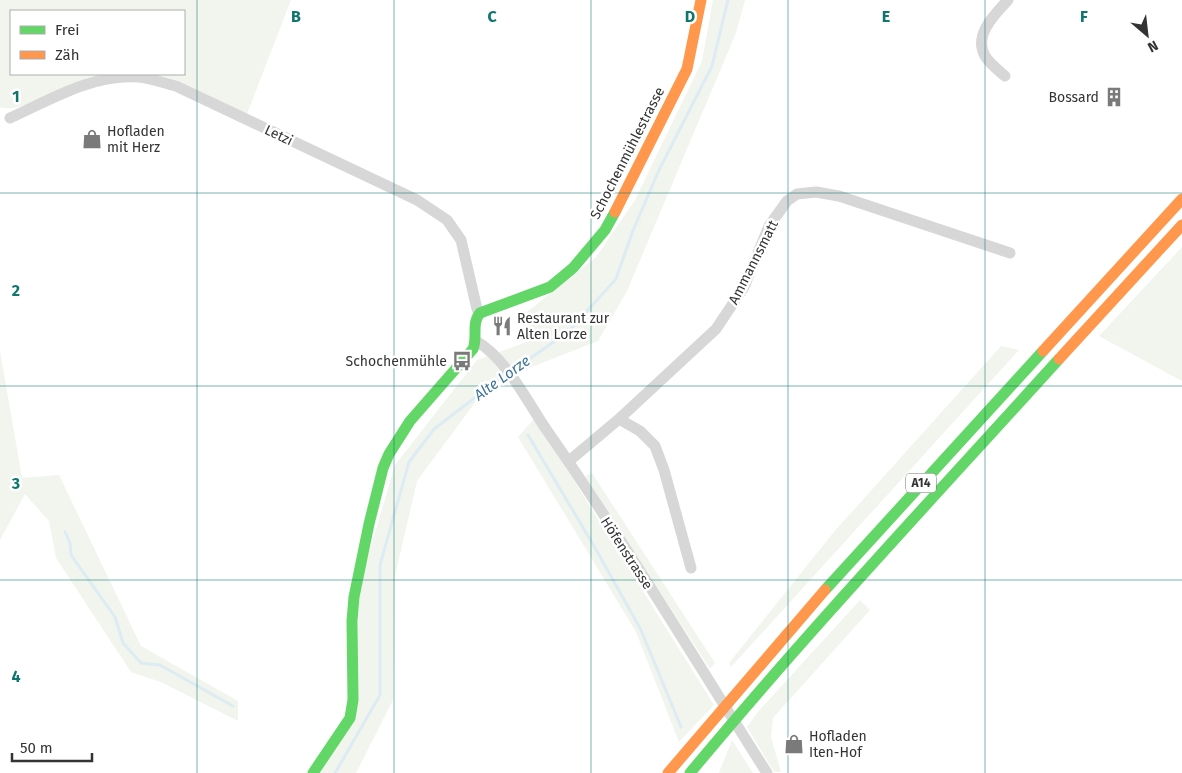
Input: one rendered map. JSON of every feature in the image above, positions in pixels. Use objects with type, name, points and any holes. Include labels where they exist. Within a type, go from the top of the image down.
[{"type":"main road","name":"Schochenmühlestrasse","points":[[480,313],[550,287],[573,268],[605,230],[629,187],[687,69],[701,0]]},
{"type":"main road","name":"A14","points":[[668,773],[775,646],[834,580],[1182,199]]},
{"type":"main road","name":"A14","points":[[690,773],[728,727],[858,580],[1182,225]]},
{"type":"main road","points":[[313,773],[350,718],[353,700],[352,620],[354,597],[367,532],[383,468],[389,454],[410,421],[470,352],[476,341],[474,323],[480,313]]},
{"type":"street","points":[[1005,76],[989,61],[982,45],[984,33],[990,19],[1008,0]]},
{"type":"street","name":"Letzi","points":[[10,118],[78,87],[108,78],[139,77],[176,86],[417,200],[447,220],[461,240],[477,309],[480,313]]},
{"type":"street","name":"Ammannsmatt","points":[[569,461],[619,419],[716,329],[744,286],[769,226],[786,201],[797,194],[816,192],[839,196],[1010,253]]},
{"type":"street","name":"Höfenstrasse","points":[[476,341],[487,347],[512,378],[569,461],[767,773]]},
{"type":"street","points":[[619,419],[640,431],[655,446],[664,470],[691,568]]},
{"type":"shaded area","points":[[0,0],[291,0],[247,114],[177,80],[158,75],[185,75],[185,10],[10,10],[10,75],[102,75],[22,106],[0,107]]},
{"type":"shaded area","points":[[713,0],[745,0],[736,33],[627,291],[598,341],[511,375],[485,389],[417,481],[395,576],[393,700],[356,773],[316,773],[354,721],[360,584],[395,465],[477,360],[537,338],[522,316],[596,257],[635,200],[702,61]]},
{"type":"shaded area","points":[[1182,247],[1182,381],[1099,336]]},
{"type":"shaded area","points":[[1001,346],[1019,350],[731,667],[729,663],[833,533]]},
{"type":"shaded area","points":[[0,351],[22,478],[59,475],[141,646],[238,701],[238,721],[161,682],[131,672],[56,558],[49,521],[25,494],[0,540]]},
{"type":"shaded area","points":[[535,418],[714,705],[679,742],[636,632],[518,437]]},
{"type":"shaded area","points":[[592,473],[715,663],[710,669],[585,476]]},
{"type":"shaded area","points":[[860,600],[870,610],[773,718],[771,737],[781,772],[774,772],[747,727],[757,713]]},
{"type":"shaded area","points":[[732,740],[753,773],[719,773]]},
{"type":"waterway","name":"Alte Lorze","points":[[512,371],[568,332],[616,279],[632,233],[659,170],[712,66],[728,0]]},
{"type":"waterway","name":"Alte Lorze","points":[[335,773],[380,695],[380,565],[409,462],[434,429],[506,374]]},
{"type":"waterway","points":[[528,435],[641,630],[681,727]]},
{"type":"waterway","points":[[65,532],[70,543],[71,555],[115,617],[123,643],[141,663],[160,665],[233,706]]},
{"type":"traffic: fast","points":[[313,773],[350,718],[353,700],[352,621],[354,597],[369,524],[383,468],[389,454],[410,421],[473,349],[475,326],[480,313],[550,287],[573,268],[605,230],[615,212]]},
{"type":"traffic: fast","points":[[825,590],[1043,351]]},
{"type":"traffic: fast","points":[[690,773],[826,616],[1059,359]]},
{"type":"traffic: slow","points":[[615,212],[687,69],[701,0]]},
{"type":"traffic: slow","points":[[1043,351],[1182,199]]},
{"type":"traffic: slow","points":[[1059,359],[1182,225]]},
{"type":"traffic: slow","points":[[668,773],[825,590]]},
{"type":"place","name":"Bossard","points":[[1114,97]]},
{"type":"place","name":"Hofladen mit Herz","points":[[92,139]]},
{"type":"place","name":"Restaurant zur Alten Lorze","points":[[502,326]]},
{"type":"place","name":"Schochenmühle","points":[[462,361]]},
{"type":"place","name":"Hofladen Iten-Hof","points":[[794,744]]}]
